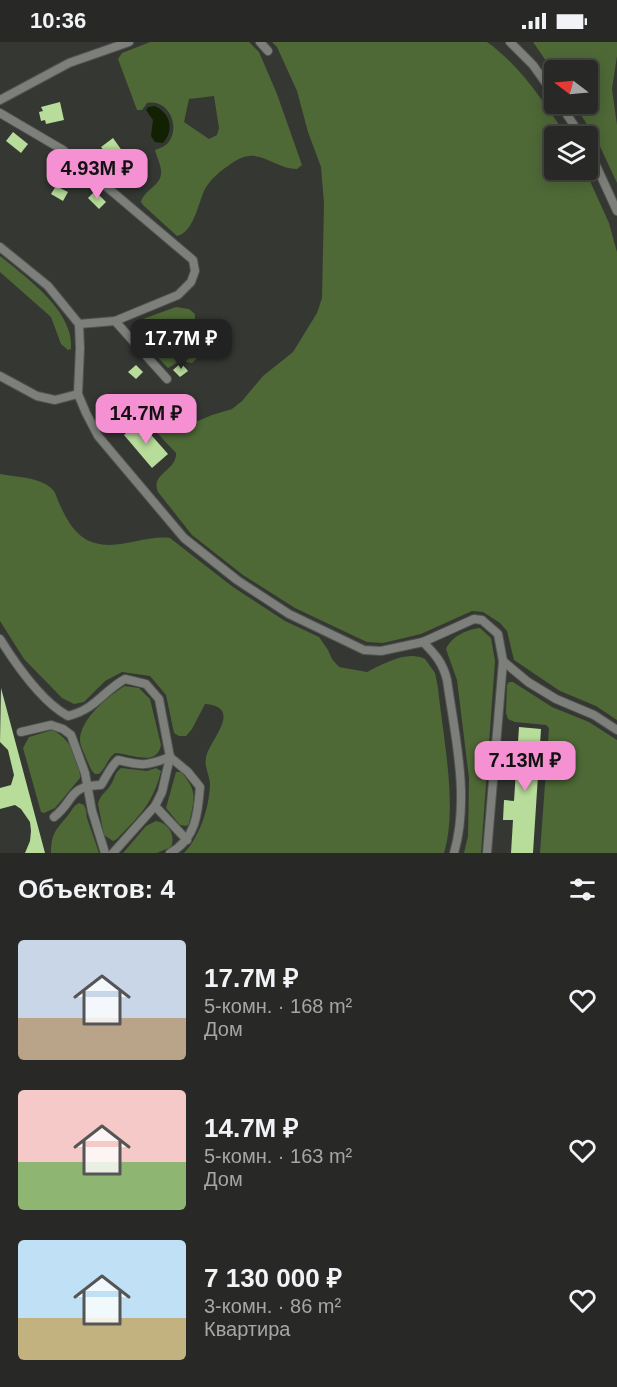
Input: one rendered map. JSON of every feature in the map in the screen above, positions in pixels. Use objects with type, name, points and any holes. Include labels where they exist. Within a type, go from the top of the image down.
[{"type":"lane","points":[[0,100],[69,63],[129,42]]},
{"type":"lane","points":[[261,42],[268,51]]},
{"type":"lane","points":[[510,42],[533,65],[544,80]]},
{"type":"lane","points":[[0,113],[63,150],[193,260],[195,271],[191,282],[178,295],[115,321],[79,324]]},
{"type":"lane","points":[[598,170],[617,211]]},
{"type":"lane","points":[[0,247],[48,286],[79,324],[78,394],[98,436],[184,538],[237,580],[289,614],[364,650],[381,651],[423,642],[474,619],[482,620],[498,634],[503,661],[488,853]]},
{"type":"lane","points":[[115,321],[168,379]]},
{"type":"lane","points":[[0,377],[37,396],[55,400],[78,394]]},
{"type":"lane","points":[[0,639],[17,667],[58,711],[68,716],[90,708],[110,687],[125,679],[146,684],[159,699],[170,757],[162,792],[155,806],[113,853]]},
{"type":"lane","points":[[423,642],[438,657],[444,667],[447,680],[460,781],[459,836],[454,853]]},
{"type":"lane","points":[[503,661],[528,682],[556,699],[594,715],[617,730]]},
{"type":"lane","points":[[68,716],[71,735],[88,786],[92,811],[105,853]]},
{"type":"lane","points":[[21,732],[51,724],[71,735]]},
{"type":"lane","points":[[54,818],[61,812],[72,795],[88,786],[101,785],[108,776],[111,765],[118,760],[148,765],[170,757]]},
{"type":"lane","points":[[170,757],[188,772],[200,787],[199,807],[194,828],[180,848],[170,853]]},
{"type":"lane","points":[[155,806],[187,840]]},
{"type":"shaded area","points":[[150,42],[249,42],[259,52],[277,94],[302,165],[297,169],[284,167],[261,157],[240,158],[209,182],[188,229],[177,236],[141,202],[145,194],[160,178],[161,168],[155,150],[168,143],[172,137],[173,122],[167,110],[155,103],[147,103],[142,110],[137,110],[118,59],[122,53]],"holes":[[[214,96],[219,128],[217,135],[209,139],[184,122],[189,99]]]},
{"type":"shaded area","points":[[272,42],[487,42],[511,62],[544,104],[544,114],[551,114],[560,126],[544,126],[544,180],[590,180],[609,223],[617,252],[617,720],[596,706],[560,691],[514,660],[507,631],[500,623],[483,612],[472,611],[421,634],[383,643],[367,642],[295,608],[243,575],[192,535],[158,492],[158,480],[172,464],[176,453],[143,418],[141,410],[152,402],[186,426],[232,409],[242,401],[263,376],[293,352],[317,313],[322,298],[324,203],[321,167],[308,132],[297,91],[277,47]]},
{"type":"shaded area","points":[[533,42],[617,42],[612,89],[617,125],[617,183],[598,142],[598,126],[588,126],[580,114],[598,114],[598,60],[545,60]]},
{"type":"shaded area","points":[[155,106],[164,113],[169,122],[169,133],[163,143],[155,142],[151,136],[153,120],[146,110],[148,107]]},
{"type":"shaded area","points":[[0,256],[47,296],[57,309],[70,335],[71,349],[68,350],[61,344],[51,317],[0,272]]},
{"type":"shaded area","points":[[176,307],[189,309],[195,314],[194,337],[199,356],[192,363],[180,361],[168,368],[137,336],[135,329],[143,319]]},
{"type":"shaded area","points":[[0,474],[35,480],[48,486],[55,493],[65,516],[77,533],[88,541],[113,545],[151,538],[170,538],[233,587],[285,621],[319,637],[339,667],[367,672],[403,657],[425,659],[435,673],[448,772],[450,815],[444,853],[184,853],[195,838],[206,812],[210,785],[206,758],[221,726],[222,711],[205,704],[192,729],[186,736],[179,736],[174,733],[166,695],[150,676],[122,672],[105,681],[84,702],[74,704],[62,698],[24,659],[0,621]]},
{"type":"shaded area","points":[[480,628],[491,638],[495,661],[481,853],[464,853],[468,836],[469,778],[457,680],[446,649],[460,634]]},
{"type":"shaded area","points":[[509,682],[513,682],[552,707],[589,722],[617,740],[617,853],[540,853],[549,728],[546,725],[515,722],[508,719],[506,713]]},
{"type":"shaded area","points":[[125,686],[139,688],[150,699],[161,745],[154,756],[148,758],[115,753],[101,772],[95,774],[81,747],[81,732],[97,708]]},
{"type":"shaded area","points":[[52,730],[64,738],[76,756],[80,778],[55,808],[44,813],[41,812],[23,748],[29,737]]},
{"type":"shaded area","points":[[121,768],[147,771],[156,768],[161,771],[154,792],[144,809],[113,841],[104,835],[98,804]]},
{"type":"shaded area","points":[[176,772],[181,772],[193,791],[189,824],[186,826],[180,825],[166,808]]},
{"type":"shaded area","points":[[79,803],[84,805],[86,810],[99,853],[51,853],[52,840],[56,831],[74,806]]},
{"type":"shaded area","points":[[156,821],[164,824],[170,830],[171,847],[157,853],[123,853],[146,826]]},
{"type":"building","points":[[60,102],[64,120],[46,124],[45,120],[41,121],[39,112],[43,111],[41,107]]},
{"type":"building","points":[[13,132],[28,144],[21,153],[6,141]]},
{"type":"building","points":[[113,138],[125,155],[119,160],[114,154],[109,157],[101,147]]},
{"type":"building","points":[[56,186],[68,192],[63,201],[51,194]]},
{"type":"building","points":[[95,191],[106,202],[99,209],[88,198]]},
{"type":"building","points":[[181,363],[188,371],[180,377],[173,370]]},
{"type":"building","points":[[136,365],[143,372],[136,379],[128,372]]},
{"type":"building","points":[[139,421],[168,454],[152,468],[124,435]]},
{"type":"building","points":[[1,688],[45,853],[25,853],[31,831],[30,822],[21,809],[15,805],[0,809],[0,788],[11,785],[14,775],[8,750],[0,742]]},
{"type":"building","points":[[519,727],[541,729],[533,853],[511,853],[513,820],[503,820],[504,800],[514,801]]}]
